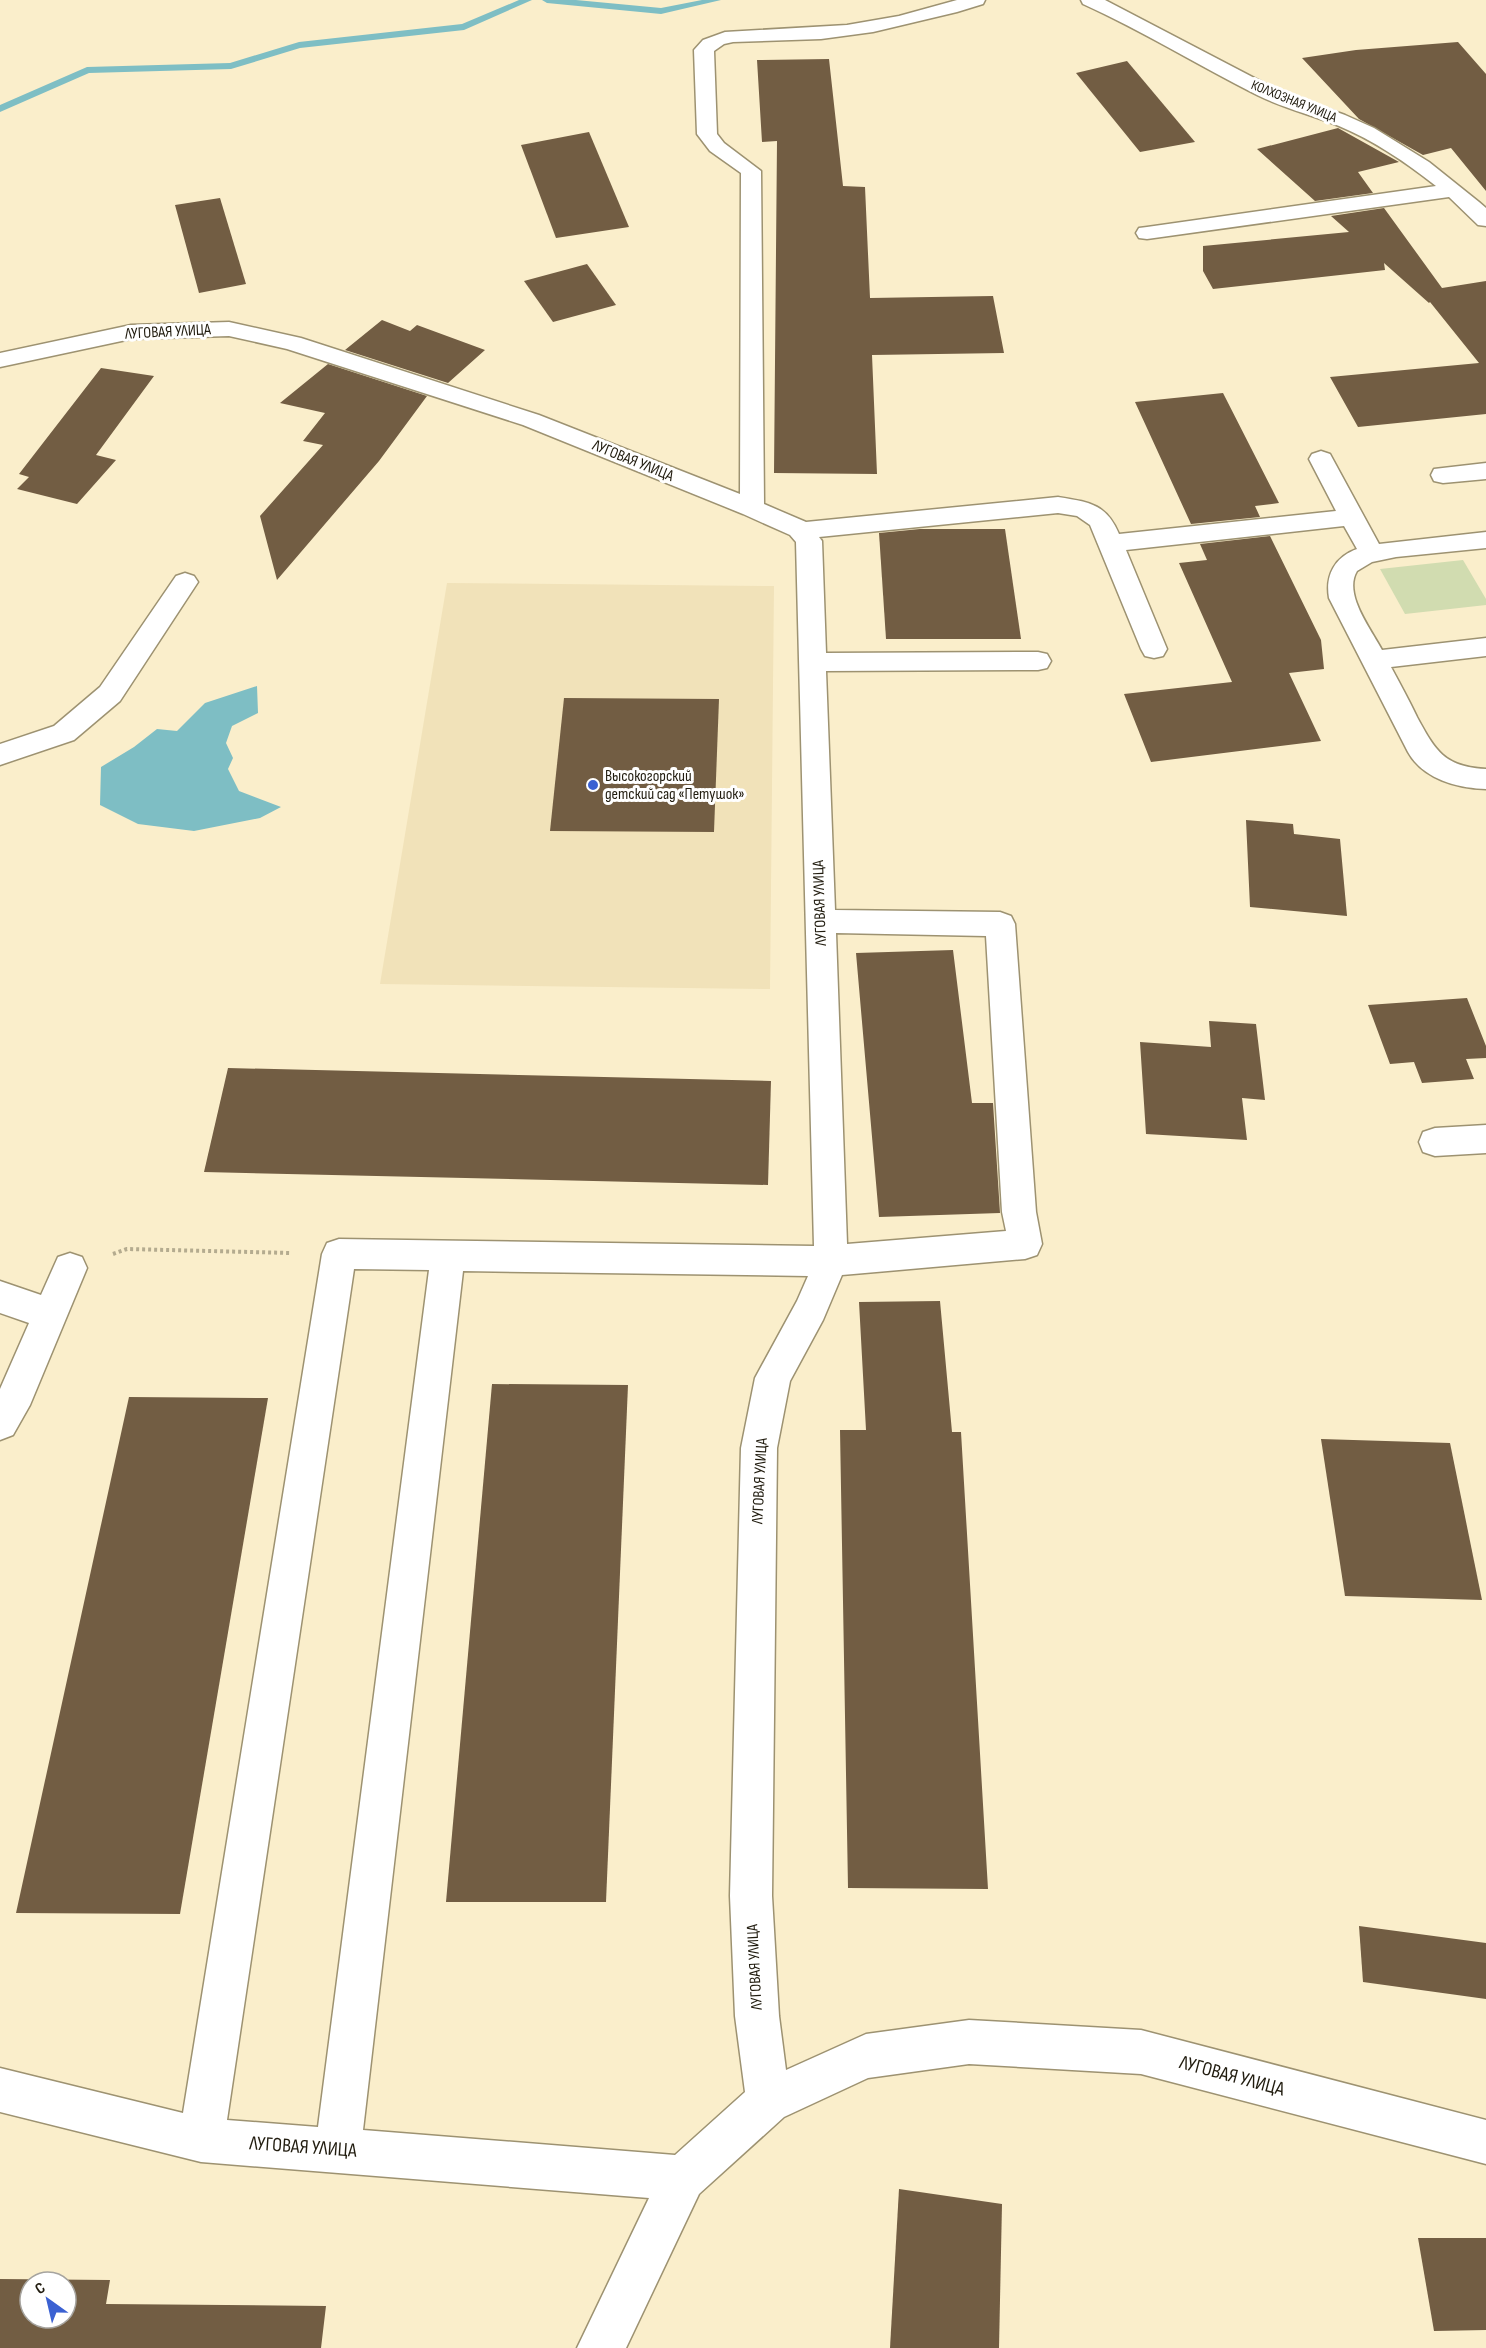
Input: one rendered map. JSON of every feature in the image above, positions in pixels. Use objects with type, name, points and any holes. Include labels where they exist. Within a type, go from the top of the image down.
[{"type":"street","points":[[752,508],[751,171],[717,147],[707,134],[704,50],[712,41],[728,37],[816,36],[847,32],[976,0]]},
{"type":"street","name":"КОЛХОЗНАЯ УЛИЦА","points":[[1090,0],[1132,18],[1266,92],[1347,123],[1387,143],[1469,203],[1486,220]]},
{"type":"street","points":[[1147,233],[1452,190]]},
{"type":"street","name":"ЛУГОВАЯ УЛИЦА","points":[[0,360],[131,332],[229,329],[293,343],[531,420],[752,508],[802,531],[809,541],[831,1261],[811,1309],[773,1378],[759,1448],[751,1896],[758,2016],[768,2101]]},
{"type":"street","points":[[1321,459],[1372,553]]},
{"type":"street","points":[[1443,475],[1486,471]]},
{"type":"street","points":[[802,531],[1058,505],[1073,506],[1093,514],[1101,521],[1154,649]]},
{"type":"street","points":[[1110,543],[1352,517]]},
{"type":"street","points":[[1486,540],[1372,553],[1353,560],[1342,572],[1339,584],[1342,598],[1422,752],[1430,760],[1456,775],[1486,779]]},
{"type":"street","points":[[0,755],[64,733],[110,694],[185,582]]},
{"type":"street","points":[[1374,660],[1486,646]]},
{"type":"street","points":[[813,662],[1038,661]]},
{"type":"street","points":[[201,2140],[339,1254],[831,1261],[1024,1244],[1019,1212],[1000,924],[821,921]]},
{"type":"street","points":[[1436,1142],[1486,1139]]},
{"type":"street","points":[[338,2150],[448,1256]]},
{"type":"street","points":[[0,1423],[17,1393],[70,1268]]},
{"type":"street","points":[[0,1297],[51,1314]]},
{"type":"street","name":"ЛУГОВАЯ УЛИЦА","points":[[601,2348],[683,2178],[768,2101],[866,2056],[969,2042],[1141,2052],[1486,2142]]},
{"type":"street","name":"ЛУГОВАЯ УЛИЦА","points":[[0,2090],[201,2140],[683,2178]]},
{"type":"path","points":[[70,1268],[127,1249],[339,1254]]},
{"type":"shaded area","name":"Высокогорский детский сад «Петушок»","points":[[447,583],[774,586],[770,989],[380,984]]},
{"type":"green space","points":[[1463,560],[1486,599],[1486,605],[1405,614],[1380,569]]},
{"type":"water","points":[[257,686],[258,713],[232,726],[226,743],[233,758],[228,769],[239,791],[281,807],[260,818],[194,831],[138,824],[100,805],[101,767],[134,747],[157,729],[177,731],[205,703]]},
{"type":"building","points":[[1458,42],[1486,74],[1486,191],[1451,148],[1423,155],[1359,119],[1302,58],[1356,50]]},
{"type":"building","points":[[829,59],[843,186],[865,187],[870,298],[993,296],[1004,353],[872,355],[877,474],[774,473],[777,141],[762,142],[757,60]]},
{"type":"building","points":[[1127,61],[1195,142],[1140,152],[1076,73]]},
{"type":"building","points":[[1338,128],[1399,162],[1358,172],[1373,193],[1315,201],[1257,149]]},
{"type":"building","points":[[589,132],[629,227],[556,238],[521,145]]},
{"type":"building","points":[[220,198],[246,284],[199,293],[175,205]]},
{"type":"building","points":[[1384,208],[1442,288],[1486,281],[1486,414],[1358,427],[1330,377],[1479,363],[1430,302],[1384,263],[1385,270],[1213,289],[1203,271],[1203,246],[1349,232],[1331,216]]},
{"type":"building","points":[[587,264],[616,305],[553,322],[524,281]]},
{"type":"building","points":[[382,320],[410,331],[417,325],[485,350],[448,383],[345,350]]},
{"type":"building","points":[[328,364],[427,396],[379,461],[277,580],[260,516],[323,445],[303,441],[325,413],[280,403]]},
{"type":"building","points":[[101,368],[154,376],[96,455],[116,460],[77,504],[17,489],[29,477],[19,474]]},
{"type":"building","points":[[1223,393],[1279,503],[1255,506],[1260,517],[1191,524],[1135,402]]},
{"type":"building","points":[[920,529],[1005,529],[1021,639],[886,639],[879,533]]},
{"type":"building","points":[[1270,536],[1321,640],[1324,669],[1289,673],[1321,741],[1151,762],[1124,694],[1232,682],[1179,563],[1207,560],[1200,544]]},
{"type":"building","points":[[564,698],[719,699],[714,832],[550,831]]},
{"type":"building","points":[[1246,820],[1293,824],[1294,834],[1340,839],[1347,916],[1250,907]]},
{"type":"building","points":[[953,950],[972,1103],[993,1103],[1000,1213],[879,1217],[856,953]]},
{"type":"building","points":[[1467,998],[1486,1046],[1486,1058],[1466,1059],[1474,1079],[1422,1083],[1414,1062],[1390,1064],[1368,1005]]},
{"type":"building","points":[[1209,1021],[1256,1024],[1265,1100],[1242,1098],[1247,1140],[1146,1134],[1140,1042],[1211,1047]]},
{"type":"building","points":[[228,1068],[771,1081],[768,1185],[204,1172]]},
{"type":"building","points":[[940,1301],[952,1432],[961,1432],[988,1889],[848,1888],[840,1430],[866,1430],[859,1302]]},
{"type":"building","points":[[492,1384],[628,1385],[606,1902],[446,1902]]},
{"type":"building","points":[[129,1397],[268,1398],[180,1914],[16,1913]]},
{"type":"building","points":[[1321,1439],[1450,1443],[1482,1600],[1345,1596]]},
{"type":"building","points":[[1359,1926],[1486,1943],[1486,1999],[1363,1982]]},
{"type":"building","points":[[899,2189],[1002,2204],[999,2348],[890,2348]]},
{"type":"building","points":[[1418,2238],[1486,2238],[1486,2330],[1434,2331]]},
{"type":"building","points":[[0,2279],[18,2279],[18,2330],[78,2330],[78,2280],[110,2280],[106,2304],[326,2306],[321,2348],[0,2348]]},
{"type":"waterway","points":[[0,109],[87,70],[231,66],[299,45],[464,27],[527,0]]},
{"type":"waterway","points":[[547,0],[661,11],[716,0]]},
{"type":"place","name":"Высокогорский детский сад «Петушок»","points":[[593,785]]}]
